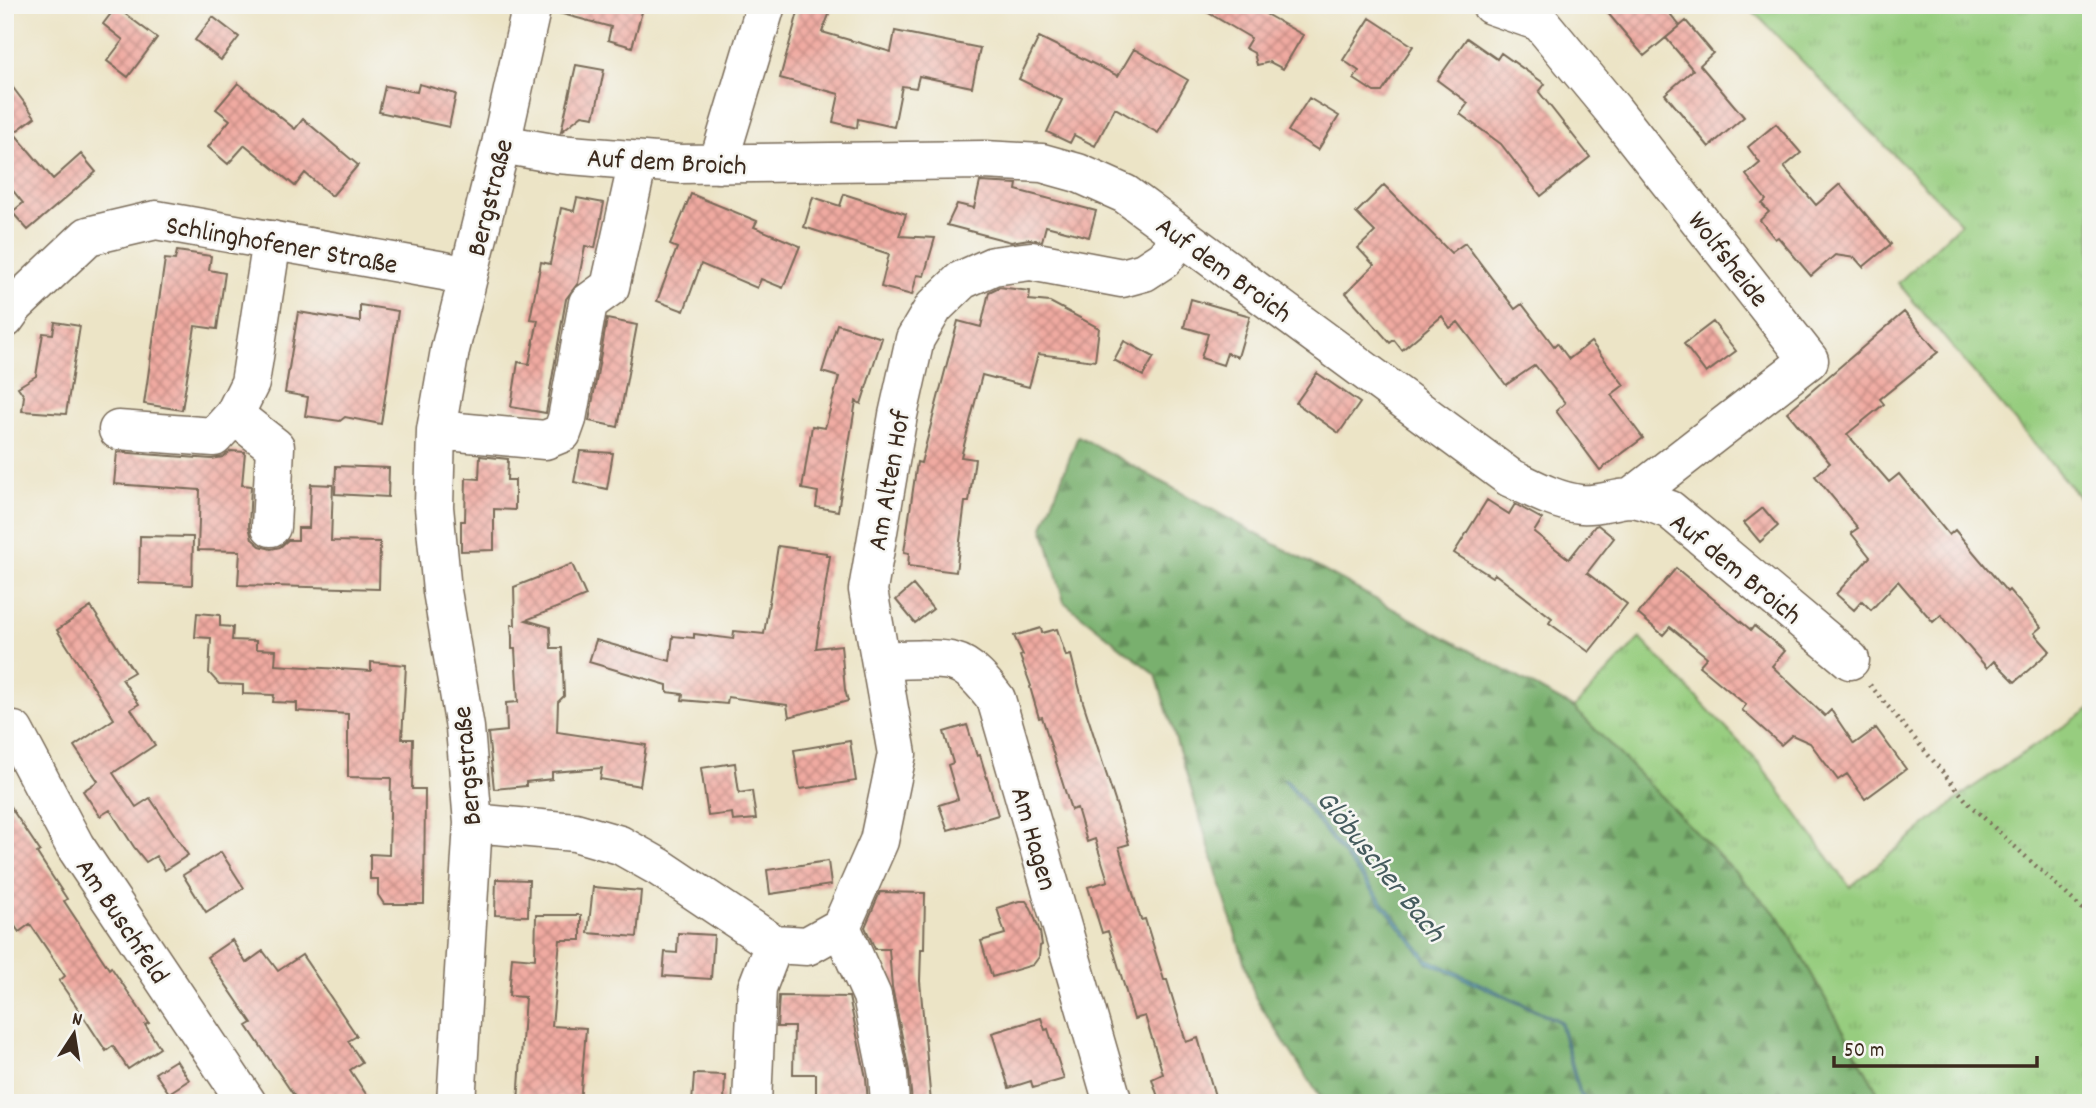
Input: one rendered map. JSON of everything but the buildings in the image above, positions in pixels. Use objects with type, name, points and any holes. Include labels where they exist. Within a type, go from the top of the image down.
[{"type":"street","name":"Bergstraße","points":[[456,1103],[473,822],[465,729],[442,592],[433,506],[436,430],[450,350],[532,5]]},
{"type":"street","points":[[718,164],[766,5]]},
{"type":"street","name":"Wolfsheide","points":[[1491,5],[1540,22],[1621,120],[1809,359],[1631,498]]},
{"type":"street","name":"Auf dem Broich","points":[[501,144],[558,154],[680,164],[984,160],[1042,163],[1078,173],[1125,194],[1509,477],[1546,494],[1583,504],[1631,498],[1670,510],[1850,660]]},
{"type":"street","points":[[436,430],[545,440],[562,433],[567,419],[588,303],[610,287],[638,161]]},
{"type":"street","name":"Schlinghofener Straße","points":[[9,305],[89,236],[156,220],[468,277]]},
{"type":"street","name":"Am Alten Hof","points":[[841,927],[879,841],[897,754],[868,590],[908,363],[915,339],[934,307],[961,280],[993,266],[1031,261],[1122,278],[1144,272],[1164,259],[1180,237]]},
{"type":"street","points":[[118,430],[214,437],[234,415],[250,383],[272,240]]},
{"type":"street","points":[[234,415],[275,447],[271,527]]},
{"type":"street","name":"Am Hagen","points":[[881,662],[896,659],[955,662],[979,678],[996,699],[1113,1103]]},
{"type":"street","name":"Am Buschfeld","points":[[14,731],[75,846],[247,1103]]},
{"type":"street","points":[[473,822],[575,832],[620,845],[659,867],[774,944],[807,946],[841,927],[872,996],[888,1075],[890,1103]]},
{"type":"street","points":[[752,1103],[757,988],[774,944]]},
{"type":"path","points":[[1850,660],[1970,806],[2091,917]]},
{"type":"green space","points":[[1747,5],[2091,5],[2091,511],[1898,283],[1961,223]]},
{"type":"green space","points":[[1078,436],[1574,708],[1780,918],[1884,1103],[1324,1103],[1255,997],[1156,675],[1064,602],[1043,527]]},
{"type":"green space","points":[[1640,638],[1760,764],[1850,887],[1970,789],[2091,708],[2091,1103],[1884,1103],[1780,918],[1574,708]]},
{"type":"water","name":"Glöbuscher Bach","points":[[1284,780],[1287,780],[1428,959],[1561,1021],[1580,1091],[1589,1103],[1586,1103],[1578,1092],[1559,1022],[1427,962]]}]
